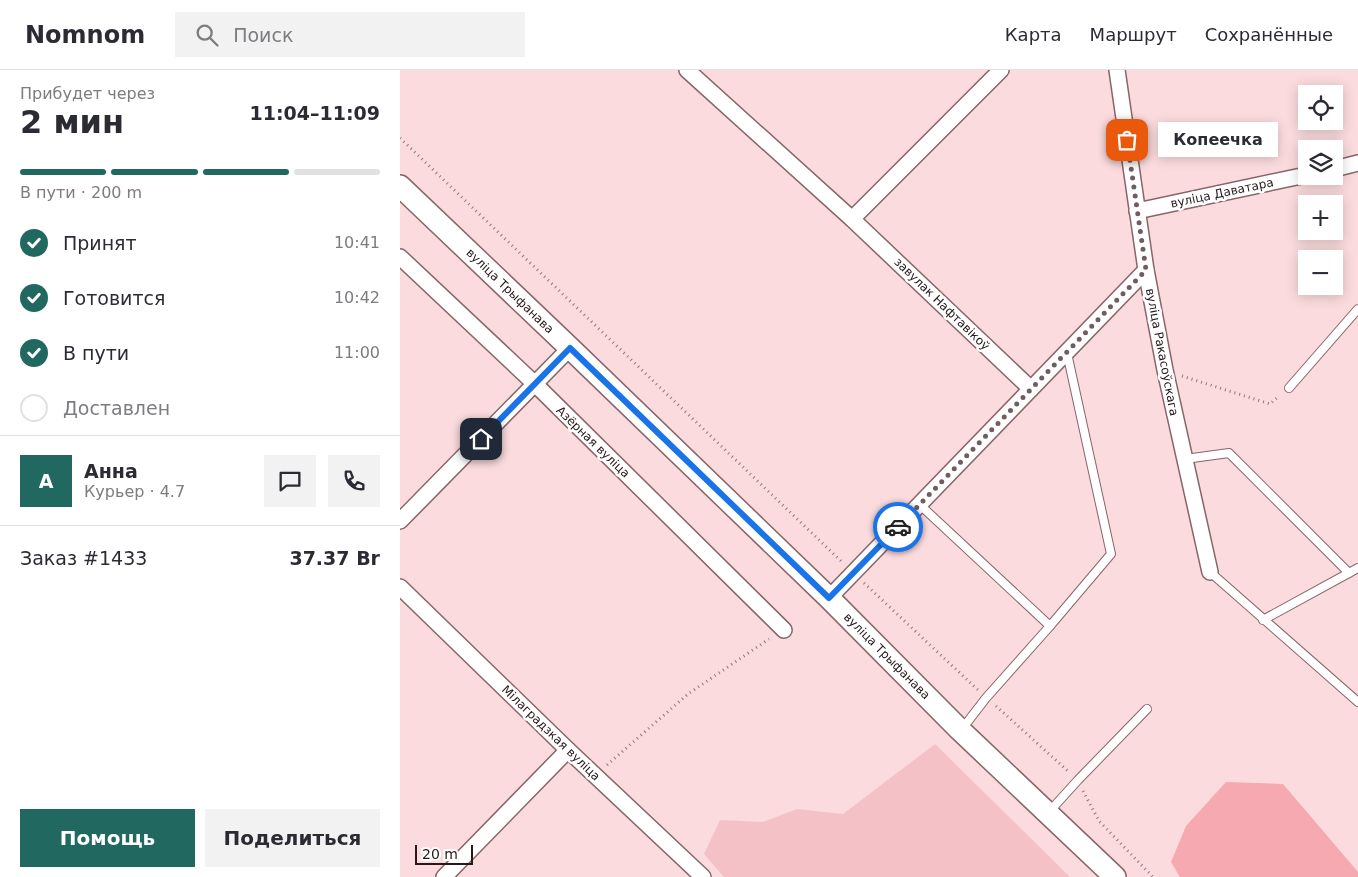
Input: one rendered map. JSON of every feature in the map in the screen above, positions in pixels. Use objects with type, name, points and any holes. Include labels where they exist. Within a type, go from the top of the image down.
[{"type":"street","name":"завулак Нафтавікоў","points":[[687,70],[852,219],[1031,389]]},
{"type":"street","points":[[852,219],[1001,70]]},
{"type":"street","name":"вуліца Ракасоўскага","points":[[1116,70],[1146,270],[1165,370],[1210,572]]},
{"type":"street","points":[[1343,167],[1358,164]]},
{"type":"street","name":"вуліца Даватара","points":[[1137,211],[1298,176]]},
{"type":"street","name":"вуліца Трыфанава","points":[[400,186],[829,598],[960,730],[1115,877]]},
{"type":"street","name":"Азёрная вуліца","points":[[400,257],[535,384],[784,630]]},
{"type":"street","points":[[829,598],[1146,270]]},
{"type":"street","points":[[400,520],[570,348]]},
{"type":"street","name":"Мілаградзкая вуліца","points":[[400,588],[703,877]]},
{"type":"street","points":[[444,877],[568,750]]},
{"type":"lane","points":[[1289,388],[1358,309]]},
{"type":"lane","points":[[960,730],[1111,554],[1067,353]]},
{"type":"lane","points":[[1185,459],[1229,453],[1349,573]]},
{"type":"lane","points":[[919,504],[1050,626]]},
{"type":"lane","points":[[1263,620],[1358,568]]},
{"type":"lane","points":[[1210,572],[1358,702]]},
{"type":"lane","points":[[1048,813],[1147,709]]},
{"type":"path","points":[[400,138],[853,573],[986,698],[1078,780],[1099,821],[1153,877]]},
{"type":"path","points":[[1165,370],[1270,404],[1289,388]]},
{"type":"path","points":[[595,776],[688,694],[784,630]]},
{"type":"shaded area","points":[[935,744],[1070,877],[724,877],[704,854],[720,820],[763,822],[797,809],[843,814]]},
{"type":"shaded area","points":[[1226,782],[1283,784],[1358,872],[1358,877],[1180,877],[1171,862],[1186,826]]},
{"type":"way so far","points":[[898,527],[1146,270],[1127,140]]},
{"type":"place","name":"Копеечка","points":[[1127,140]]},
{"type":"route","points":[[481,439],[570,348],[829,598],[898,527]]}]
